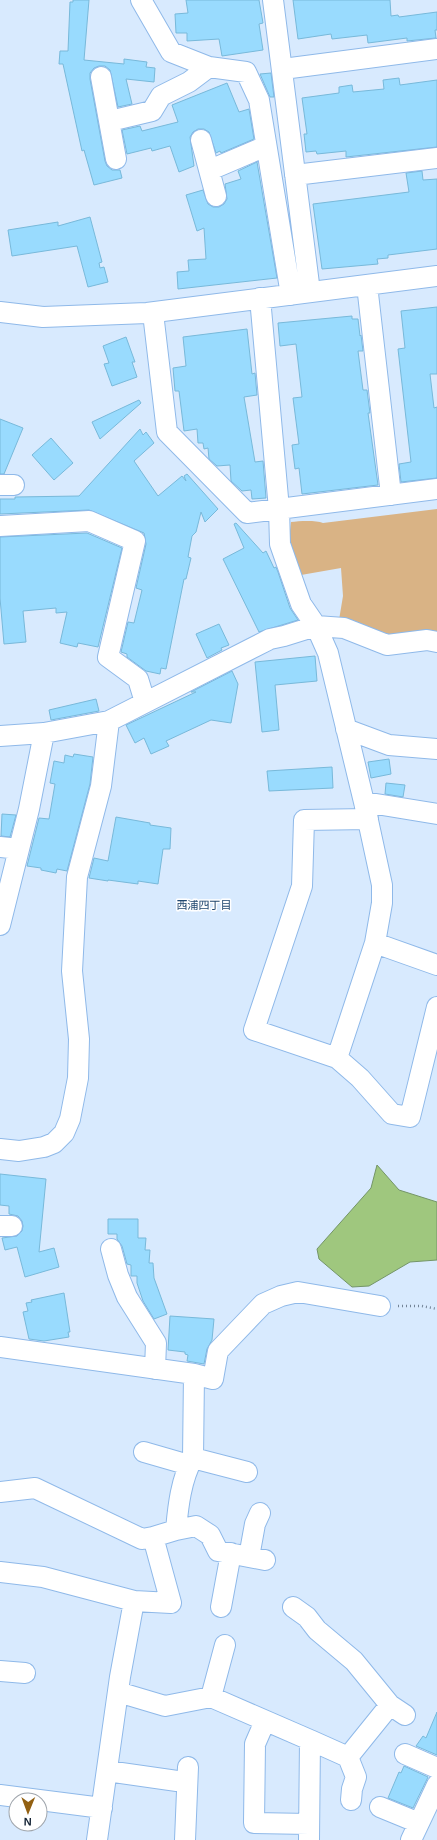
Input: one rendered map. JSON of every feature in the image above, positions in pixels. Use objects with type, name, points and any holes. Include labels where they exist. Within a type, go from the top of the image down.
[{"type":"street","points":[[141,0],[170,52],[209,67],[246,72],[258,100],[266,146],[300,293]]},
{"type":"street","points":[[273,0],[283,68],[295,175],[300,293]]},
{"type":"street","points":[[283,68],[437,49]]},
{"type":"street","points":[[110,121],[152,111],[162,96],[189,82],[209,67]]},
{"type":"street","points":[[101,77],[116,159]]},
{"type":"street","points":[[201,140],[216,196]]},
{"type":"street","points":[[210,170],[266,146]]},
{"type":"street","points":[[295,175],[437,158]]},
{"type":"street","points":[[0,312],[43,317],[153,313],[437,276]]},
{"type":"street","points":[[367,285],[391,495]]},
{"type":"street","points":[[260,298],[279,509],[280,544],[301,604],[316,626],[328,653],[366,810],[382,885],[382,903],[375,943],[337,1058]]},
{"type":"street","points":[[153,313],[167,432],[247,513],[437,489]]},
{"type":"street","points":[[0,526],[89,521],[135,541],[108,658],[138,679],[145,702]]},
{"type":"street","points":[[0,736],[44,733],[109,721],[270,639],[316,626],[344,628],[387,645],[427,640],[437,642]]},
{"type":"street","points":[[0,1149],[19,1151],[44,1147],[54,1143],[64,1133],[70,1119],[78,1078],[79,1040],[72,971],[77,877],[101,786],[109,721]]},
{"type":"street","points":[[346,729],[388,744],[437,749]]},
{"type":"street","points":[[0,925],[10,848],[29,809],[44,733]]},
{"type":"street","points":[[437,814],[366,810],[304,820],[302,886],[254,1030],[337,1058],[360,1078],[392,1114],[410,1117],[437,1008]]},
{"type":"street","points":[[375,943],[437,965]]},
{"type":"street","points":[[110,1250],[127,1297],[156,1343],[155,1369]]},
{"type":"street","points":[[0,1347],[194,1374],[213,1379],[218,1351],[263,1304],[281,1296],[298,1292],[380,1306]]},
{"type":"street","points":[[176,1530],[178,1506],[191,1462],[194,1374]]},
{"type":"street","points":[[144,1452],[247,1472]]},
{"type":"street","points":[[0,1492],[35,1488],[142,1539],[196,1526],[210,1535],[218,1551],[248,1557]]},
{"type":"street","points":[[221,1607],[248,1557],[254,1524],[260,1513]]},
{"type":"street","points":[[0,1572],[43,1577],[134,1601],[171,1603],[153,1537]]},
{"type":"street","points":[[97,1840],[118,1692],[134,1601]]},
{"type":"street","points":[[293,1607],[307,1617],[318,1630],[354,1662],[398,1710],[348,1757]]},
{"type":"street","points":[[212,1697],[225,1645]]},
{"type":"street","points":[[0,1671],[25,1673]]},
{"type":"street","points":[[118,1692],[165,1706],[212,1697],[348,1757],[356,1777],[352,1789],[351,1800]]},
{"type":"street","points":[[265,1721],[255,1744],[254,1823],[268,1832],[309,1832],[310,1740]]},
{"type":"street","points":[[405,1754],[437,1768]]},
{"type":"street","points":[[107,1771],[183,1774],[185,1840]]},
{"type":"street","points":[[380,1808],[415,1831],[437,1785]]},
{"type":"street","points":[[0,1795],[102,1808]]},
{"type":"path","points":[[380,1306],[422,1306],[437,1309]]},
{"type":"shaded area","points":[[437,509],[437,636],[388,640],[339,620],[343,596],[341,568],[301,575],[289,540],[291,522],[312,521],[323,523]]},
{"type":"shaded area","points":[[377,1165],[399,1190],[437,1202],[437,1260],[410,1262],[369,1286],[352,1287],[319,1259],[317,1249],[371,1188]]},
{"type":"building","points":[[73,0],[89,0],[84,60],[124,64],[124,59],[147,62],[146,67],[155,68],[154,82],[126,79],[132,104],[118,107],[110,70],[105,66],[99,66],[94,68],[90,73],[105,161],[107,166],[112,170],[120,170],[122,178],[94,185],[84,150],[82,151],[63,64],[59,64],[60,51],[68,51],[70,2],[73,2]]},
{"type":"building","points":[[186,0],[259,0],[263,23],[259,24],[263,50],[222,56],[219,39],[187,41],[187,33],[176,33],[175,14],[188,13]]},
{"type":"building","points":[[293,0],[390,0],[391,16],[398,15],[399,17],[437,12],[437,30],[435,30],[436,38],[407,41],[407,38],[368,43],[367,35],[332,39],[331,34],[298,39]]},
{"type":"building","points":[[271,73],[274,97],[270,97],[260,74]]},
{"type":"building","points":[[399,78],[400,85],[437,80],[437,147],[346,157],[346,151],[317,154],[316,151],[306,152],[304,134],[307,134],[302,98],[339,93],[339,87],[352,85],[353,92],[384,89],[383,80]]},
{"type":"building","points":[[227,83],[239,112],[249,109],[254,139],[221,153],[220,151],[216,153],[209,132],[204,129],[198,129],[193,132],[190,137],[194,166],[179,172],[170,146],[152,151],[151,148],[127,154],[122,130],[140,126],[142,131],[178,122],[172,105]]},
{"type":"building","points":[[257,162],[277,278],[178,289],[177,272],[189,271],[188,260],[206,259],[204,228],[197,231],[186,195],[203,190],[208,204],[213,207],[219,207],[224,204],[227,199],[225,184],[241,179],[238,171]]},
{"type":"building","points":[[422,171],[423,180],[437,179],[437,249],[388,255],[388,258],[377,259],[378,264],[322,269],[313,204],[409,192],[406,173]]},
{"type":"building","points":[[90,217],[102,262],[99,263],[100,268],[104,267],[108,282],[88,287],[77,246],[12,256],[8,230],[58,222],[58,226]]},
{"type":"building","points":[[437,307],[437,374],[430,374],[434,408],[437,407],[437,478],[401,482],[399,464],[411,462],[398,349],[405,348],[401,311]]},
{"type":"building","points":[[352,316],[352,319],[358,319],[360,336],[361,335],[363,351],[358,351],[363,390],[367,390],[370,413],[368,413],[378,485],[302,494],[299,468],[295,469],[292,445],[299,444],[293,398],[302,397],[296,344],[280,346],[278,323]]},
{"type":"building","points":[[247,329],[252,374],[255,373],[257,395],[244,397],[255,462],[263,461],[266,498],[252,499],[251,490],[242,491],[231,481],[230,465],[217,466],[209,459],[208,448],[204,449],[203,443],[198,443],[197,429],[184,431],[179,391],[175,391],[173,368],[186,366],[183,337]]},
{"type":"building","points":[[126,337],[135,362],[132,362],[137,377],[112,386],[104,364],[109,363],[103,346]]},
{"type":"building","points":[[139,400],[141,403],[100,439],[92,422]]},
{"type":"building","points":[[0,419],[23,428],[4,474],[0,474]]},
{"type":"building","points":[[140,429],[143,435],[146,432],[154,443],[134,461],[158,496],[182,476],[186,481],[184,476],[187,474],[218,509],[205,522],[201,512],[196,532],[192,536],[188,557],[191,558],[186,579],[184,579],[166,669],[161,668],[160,674],[146,671],[127,657],[127,654],[121,652],[128,622],[134,623],[142,590],[136,588],[146,544],[144,533],[89,510],[0,514],[0,499],[15,499],[15,497],[79,496]]},
{"type":"building","points":[[51,438],[73,463],[54,480],[32,455]]},
{"type":"building","points":[[236,523],[263,553],[266,551],[274,568],[276,567],[290,608],[298,620],[259,632],[223,559],[244,548],[234,524]]},
{"type":"building","points":[[87,533],[122,548],[98,647],[78,643],[77,647],[60,643],[67,612],[56,613],[56,608],[23,611],[26,642],[4,644],[0,598],[0,537]]},
{"type":"building","points":[[219,624],[229,645],[221,648],[222,650],[207,658],[196,634]]},
{"type":"building","points":[[315,656],[317,681],[275,685],[279,730],[262,732],[255,662]]},
{"type":"building","points":[[232,671],[238,684],[231,723],[211,720],[166,741],[169,746],[151,754],[144,738],[135,743],[126,725],[196,692],[191,692]]},
{"type":"building","points":[[96,699],[99,711],[51,720],[49,710]]},
{"type":"building","points":[[74,754],[93,757],[90,784],[67,871],[57,869],[56,873],[41,870],[41,868],[27,866],[39,818],[49,819],[55,784],[50,783],[54,761],[64,763],[65,755],[73,757]]},
{"type":"building","points":[[389,759],[391,774],[371,778],[368,762]]},
{"type":"building","points":[[332,767],[333,788],[269,791],[267,771]]},
{"type":"building","points":[[386,783],[405,785],[403,797],[385,794]]},
{"type":"building","points":[[2,814],[16,815],[10,837],[1,836]]},
{"type":"building","points":[[116,817],[171,828],[170,849],[163,849],[158,884],[138,881],[138,884],[89,878],[94,858],[108,861]]},
{"type":"building","points":[[0,1174],[46,1179],[39,1252],[54,1248],[59,1267],[25,1277],[17,1247],[5,1250],[2,1238],[17,1236],[22,1231],[23,1226],[22,1221],[18,1216],[9,1214],[9,1206],[0,1205]]},
{"type":"building","points":[[108,1219],[138,1219],[138,1238],[146,1238],[145,1250],[150,1250],[149,1263],[153,1263],[154,1278],[167,1314],[154,1319],[143,1301],[137,1283],[137,1276],[131,1276],[131,1265],[127,1264],[122,1246],[117,1239],[117,1234],[108,1234]]},
{"type":"building","points":[[64,1293],[70,1332],[68,1332],[69,1337],[44,1341],[29,1339],[23,1312],[28,1311],[26,1303],[32,1302],[31,1300]]},
{"type":"building","points":[[170,1316],[214,1319],[212,1340],[207,1349],[204,1364],[187,1361],[188,1355],[185,1354],[185,1352],[168,1350]]},
{"type":"building","points":[[437,1712],[437,1755],[416,1746],[423,1736],[426,1738]]},
{"type":"building","points":[[404,1766],[428,1777],[413,1808],[388,1798],[399,1772],[401,1773]]},
{"type":"district","name":"西浦四丁目","points":[[204,905]]}]
